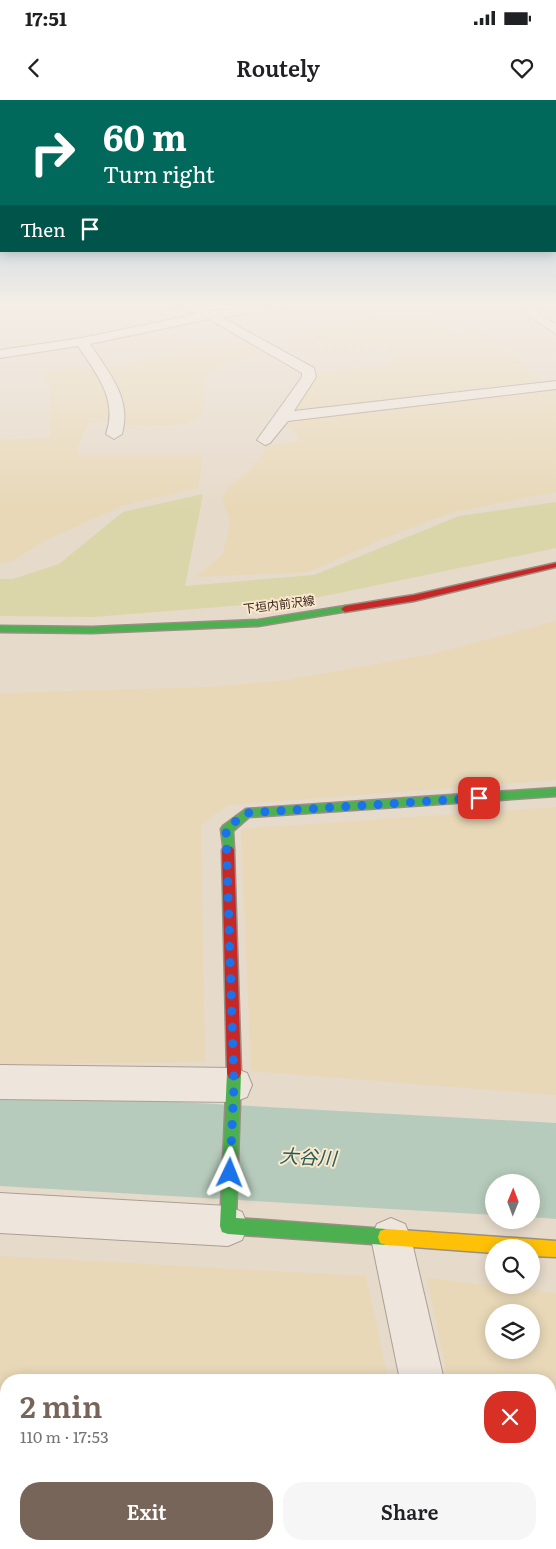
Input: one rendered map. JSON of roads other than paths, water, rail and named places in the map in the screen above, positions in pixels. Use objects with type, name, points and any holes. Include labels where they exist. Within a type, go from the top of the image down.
[{"type":"street","points":[[102,374],[118,400],[119,424],[114,434]]},
{"type":"street","points":[[265,440],[283,417],[309,374]]},
{"type":"street","points":[[283,417],[556,385]]},
{"type":"street","name":"下垣内前沢線","points":[[0,629],[92,630],[258,623],[414,598],[556,565]]},
{"type":"street","points":[[228,1226],[234,1084],[226,829],[246,813],[556,792]]},
{"type":"street","points":[[0,1082],[234,1084]]},
{"type":"street","points":[[0,1213],[556,1248]]},
{"type":"street","points":[[391,1238],[421,1374]]},
{"type":"waterway","name":"大谷川","points":[[0,1139],[556,1171]]}]
